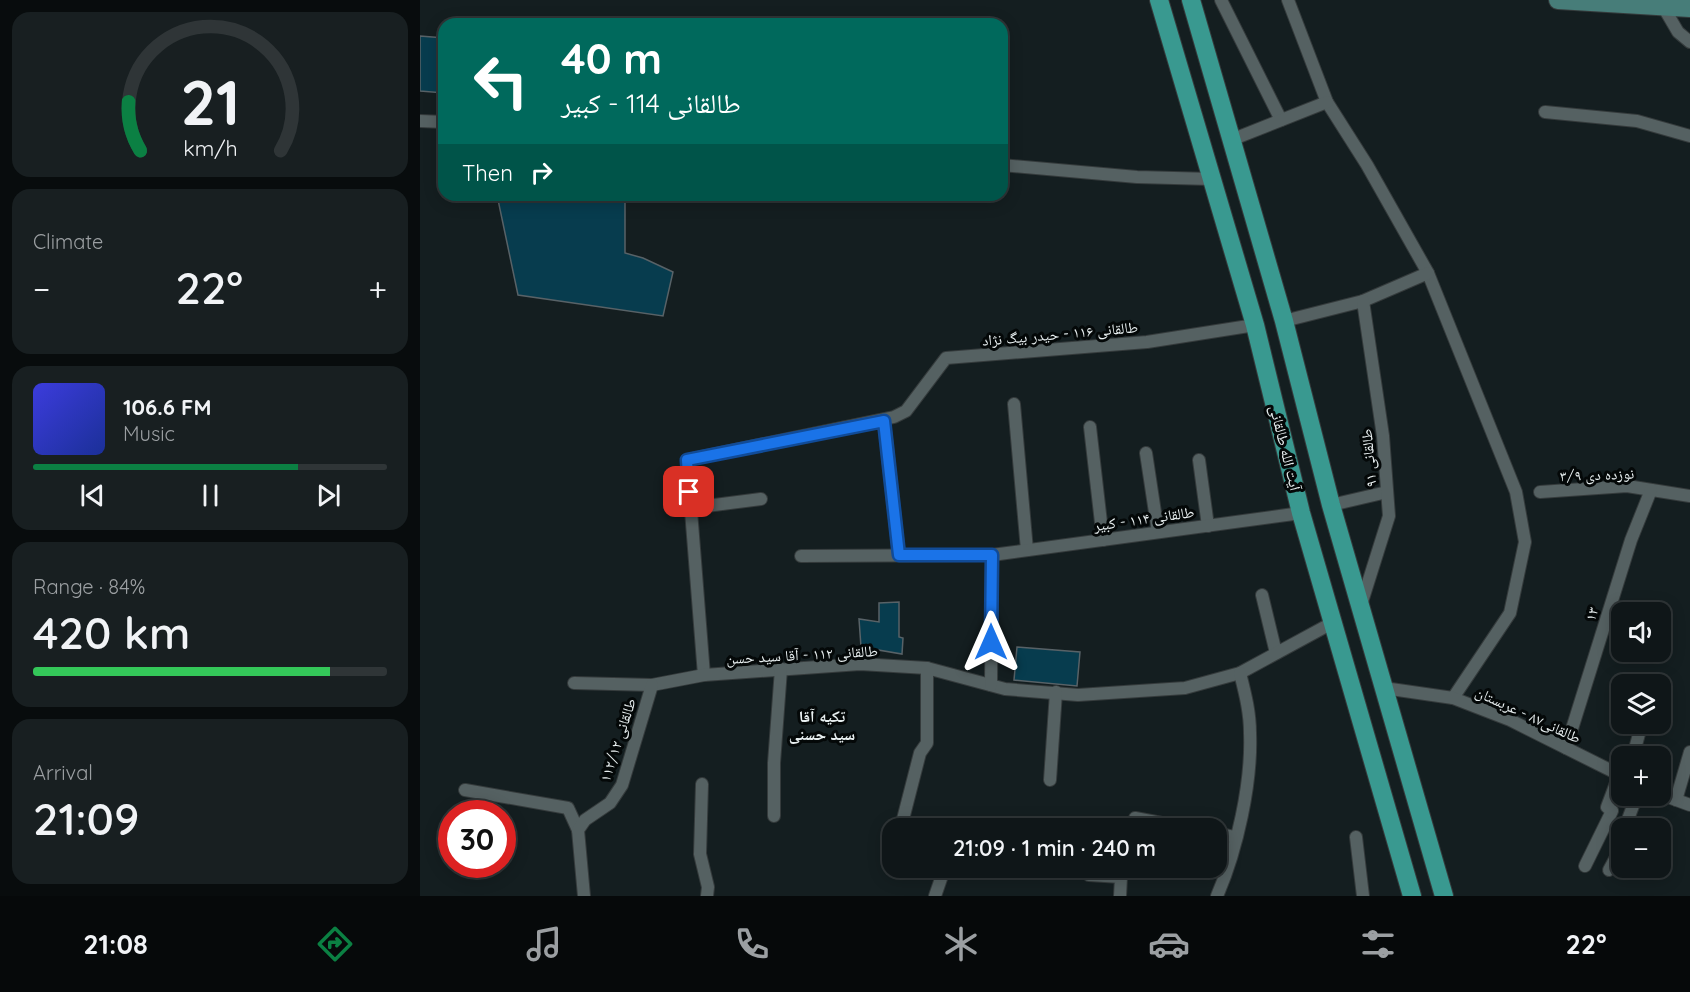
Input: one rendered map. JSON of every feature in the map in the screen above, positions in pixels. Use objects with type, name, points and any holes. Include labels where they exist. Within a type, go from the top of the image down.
[{"type":"main road","name":"آیت الله طالقانی","points":[[1159,0],[1255,325],[1301,513],[1412,896]]},
{"type":"main road","points":[[1558,0],[1661,3],[1690,8]]},
{"type":"main road","name":"آیت الله طالقانی","points":[[1193,4],[1284,321],[1330,505],[1444,896]]},
{"type":"street","points":[[1221,0],[1281,120]]},
{"type":"street","points":[[1288,0],[1327,102],[1367,165],[1428,273],[1516,492],[1525,542],[1510,613],[1454,698]]},
{"type":"street","points":[[1661,3],[1678,32],[1690,42]]},
{"type":"street","points":[[1231,140],[1327,102]]},
{"type":"street","points":[[1545,112],[1638,121],[1690,136]]},
{"type":"street","points":[[420,121],[438,122]]},
{"type":"street","points":[[1008,166],[1137,177],[1211,179]]},
{"type":"street","points":[[1284,321],[1363,302],[1428,273]]},
{"type":"street","name":"طالقانی ۹۱","points":[[1360,609],[1389,516],[1383,436],[1363,302]]},
{"type":"street","name":"طالقانی ۱۱۶ - حیدر بیگ نژاد","points":[[889,419],[906,411],[946,358],[1147,342],[1255,325]]},
{"type":"street","points":[[1014,404],[1027,550]]},
{"type":"street","points":[[704,675],[687,460],[889,419],[899,555]]},
{"type":"street","points":[[1090,427],[1103,540]]},
{"type":"street","points":[[1146,453],[1158,532]]},
{"type":"street","points":[[1199,460],[1208,526]]},
{"type":"street","name":"نوزده دی ۳/۹","points":[[1540,492],[1627,486],[1690,496]]},
{"type":"street","name":"۱۳","points":[[1566,748],[1631,540],[1651,490]]},
{"type":"street","points":[[1330,505],[1387,492]]},
{"type":"street","points":[[691,508],[761,499]]},
{"type":"street","name":"طالقانی ۱۱۴ - کبیر","points":[[801,556],[992,555],[1301,513]]},
{"type":"street","points":[[991,685],[992,555]]},
{"type":"street","points":[[1262,595],[1275,653]]},
{"type":"street","name":"طالقانی ۱۱۲ - آقا سید حسن","points":[[574,683],[652,685],[704,675],[860,664],[927,669],[1005,689],[1078,695],[1185,688],[1240,673],[1332,623]]},
{"type":"street","points":[[774,816],[774,763],[781,669]]},
{"type":"street","points":[[903,818],[920,753],[927,743],[927,669]]},
{"type":"street","points":[[1217,896],[1224,880],[1242,813],[1249,770],[1251,733],[1249,711],[1240,673]]},
{"type":"street","name":"طالقانی ۱۱۲/۱۲","points":[[578,830],[585,820],[610,803],[622,785],[652,685]]},
{"type":"street","name":"طالقانی۸۷ - عربستان","points":[[1384,688],[1454,698],[1510,720],[1611,771]]},
{"type":"street","points":[[1050,780],[1056,692]]},
{"type":"street","points":[[1676,800],[1690,752]]},
{"type":"street","points":[[702,784],[700,854],[708,887],[707,896]]},
{"type":"street","points":[[465,790],[568,808],[578,830],[584,896]]},
{"type":"street","points":[[1585,866],[1612,811],[1607,807],[1611,797]]},
{"type":"street","points":[[1671,798],[1690,805]]},
{"type":"street","points":[[1227,835],[1235,837]]},
{"type":"street","points":[[1356,837],[1363,896]]},
{"type":"street","points":[[1609,870],[1611,866]]},
{"type":"street","points":[[935,896],[941,878]]},
{"type":"street","points":[[1120,896],[1121,878]]},
{"type":"building","points":[[420,36],[438,38],[438,92],[420,91]]},
{"type":"building","points":[[498,201],[625,201],[625,253],[643,258],[673,272],[663,316],[518,295]]},
{"type":"building","points":[[899,602],[899,637],[903,638],[902,654],[861,647],[859,619],[879,622],[879,603]]},
{"type":"building","points":[[1017,647],[1080,652],[1077,686],[1014,680]]},
{"type":"district","name":"تکیه آقا سید حسنی","points":[[822,725]]},
{"type":"route","points":[[689,492],[687,460],[884,421],[899,555],[992,555],[991,642]]}]
